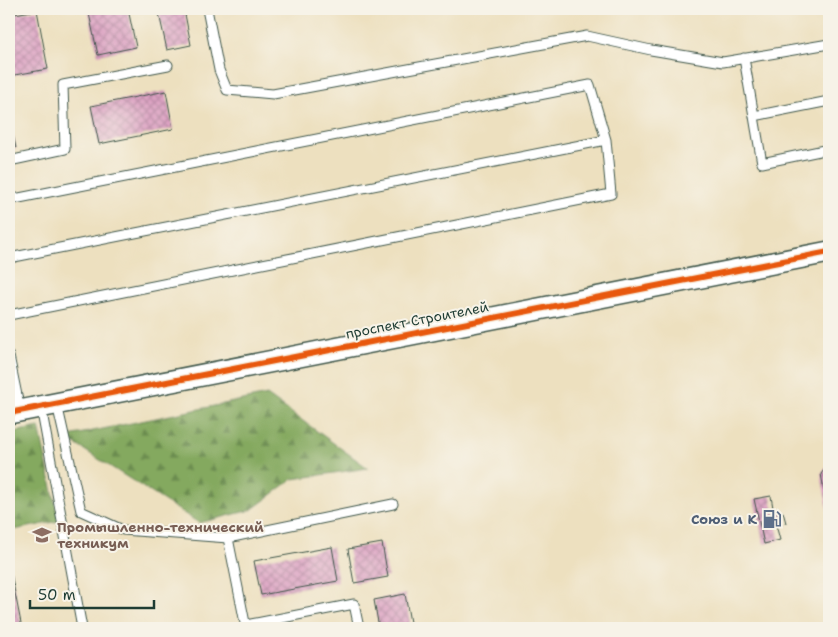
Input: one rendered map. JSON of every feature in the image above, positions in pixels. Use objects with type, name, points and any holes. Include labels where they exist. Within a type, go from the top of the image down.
[{"type":"street","name":"проспект Строителей","points":[[32,409],[829,252]]},
{"type":"lane","points":[[207,9],[219,70],[227,90],[273,94],[587,36],[652,50],[723,62],[829,44]]},
{"type":"lane","points":[[744,58],[762,163],[829,149]]},
{"type":"lane","points":[[9,160],[65,149],[63,85],[168,65]]},
{"type":"lane","points":[[9,200],[590,84],[606,140],[611,194],[9,315]]},
{"type":"lane","points":[[754,116],[829,101]]},
{"type":"lane","points":[[9,258],[606,140]]},
{"type":"lane","points":[[9,356],[81,511],[123,530],[228,538],[393,504]]},
{"type":"lane","points":[[32,409],[82,628]]},
{"type":"lane","points":[[228,538],[246,627],[354,604],[359,628]]},
{"type":"green space","points":[[267,395],[368,468],[293,479],[251,510],[199,523],[64,437]]},
{"type":"green space","points":[[39,427],[59,521],[9,531],[9,433]]},
{"type":"building","points":[[88,9],[128,9],[136,47],[98,55]]},
{"type":"building","points":[[158,9],[184,9],[191,45],[167,50]]},
{"type":"building","points":[[37,10],[48,69],[9,76],[9,15]]},
{"type":"building","points":[[166,91],[173,129],[99,144],[91,106]]},
{"type":"building","points":[[9,116],[16,148],[9,149]]},
{"type":"building","points":[[829,463],[829,511],[828,511],[821,474]]},
{"type":"building","name":"Союз и К","points":[[771,496],[774,514],[783,512],[786,523],[776,525],[780,540],[764,544],[754,499]]},
{"type":"building","points":[[382,543],[388,577],[354,583],[348,549]]},
{"type":"building","points":[[332,547],[338,581],[261,595],[254,561]]},
{"type":"building","points":[[10,568],[22,628],[9,628]]},
{"type":"building","points":[[405,594],[411,628],[379,628],[374,600]]},
{"type":"cycle path","points":[[9,413],[829,252]]},
{"type":"place","name":"Союз и К","points":[[772,519]]},
{"type":"place","name":"Промышленно-технический техникум","points":[[42,535]]}]
